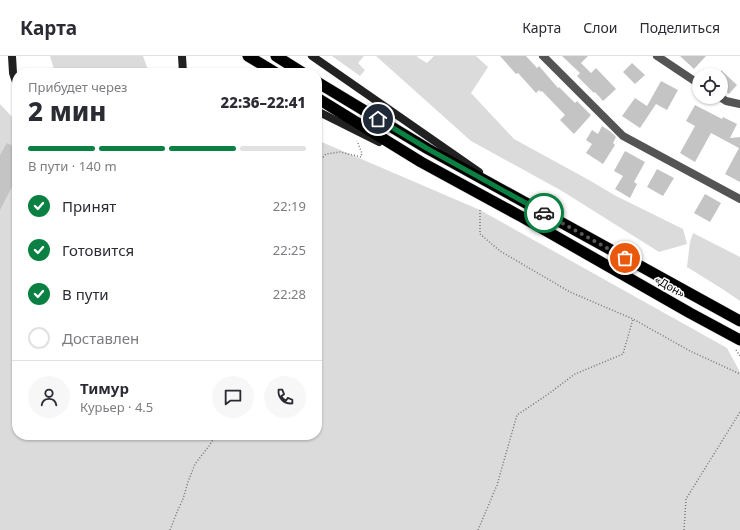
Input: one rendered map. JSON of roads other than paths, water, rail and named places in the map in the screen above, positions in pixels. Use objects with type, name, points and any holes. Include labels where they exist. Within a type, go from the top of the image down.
[{"type":"highway","points":[[248,56],[268,68]]},
{"type":"highway","points":[[276,56],[295,68]]},
{"type":"highway","name":"«Дон»","points":[[322,85],[428,149],[740,321]]},
{"type":"highway","name":"«Дон»","points":[[322,101],[421,162],[740,340]]},
{"type":"main road","points":[[12,56],[13,68]]},
{"type":"main road","points":[[182,56],[183,68]]},
{"type":"main road","points":[[312,56],[457,157],[528,204]]},
{"type":"main road","points":[[322,113],[421,162]]},
{"type":"street","points":[[543,56],[623,136],[740,199]]},
{"type":"street","points":[[657,56],[692,79]]},
{"type":"street","points":[[728,101],[740,104]]}]
